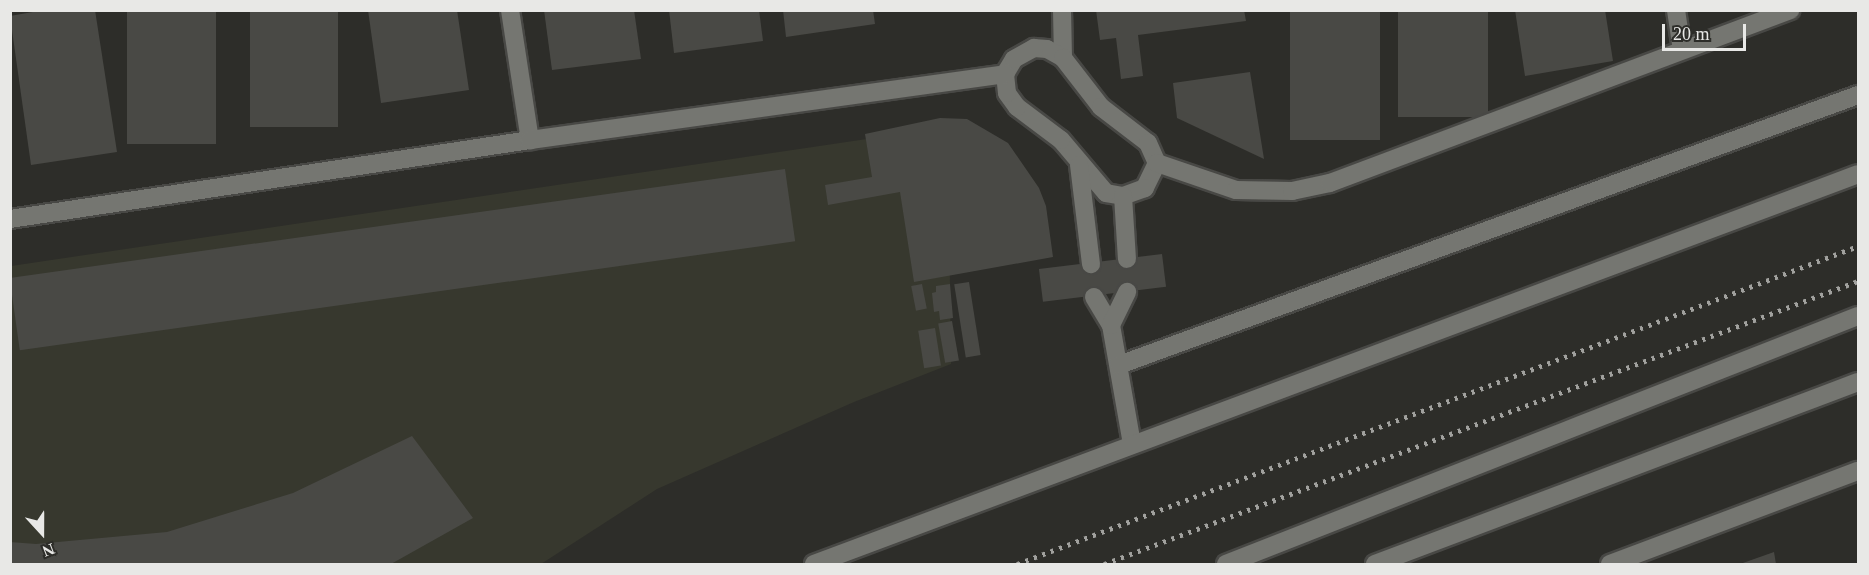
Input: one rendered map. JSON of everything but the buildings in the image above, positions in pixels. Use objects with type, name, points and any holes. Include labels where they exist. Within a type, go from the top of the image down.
[{"type":"street","points":[[510,10],[530,140]]},
{"type":"street","points":[[1062,10],[1063,58]]},
{"type":"street","points":[[1676,10],[1682,50]]},
{"type":"street","points":[[1157,163],[1245,191],[1292,191],[1330,183],[1791,10]]},
{"type":"street","points":[[1034,48],[1047,49],[1063,58],[1101,107],[1149,143],[1157,163],[1145,188],[1123,196],[1106,193],[1061,140],[1017,107],[1006,93],[1005,74],[1014,59],[1034,48]]},
{"type":"street","points":[[10,219],[530,140],[1005,74]]},
{"type":"street","points":[[1119,365],[1858,95]]},
{"type":"street","points":[[1079,160],[1091,264]]},
{"type":"street","points":[[814,564],[1858,174]]},
{"type":"street","points":[[1123,196],[1127,259]]},
{"type":"street","points":[[1111,325],[1127,292]]},
{"type":"street","points":[[1094,297],[1111,325],[1132,444]]},
{"type":"street","points":[[1226,564],[1858,316]]},
{"type":"street","points":[[1375,564],[1858,382]]},
{"type":"street","points":[[1610,564],[1858,471]]},
{"type":"shaded area","points":[[948,127],[951,364],[854,402],[657,489],[541,564],[11,564],[11,266]]},
{"type":"tunnel","points":[[1127,259],[1127,292]]},
{"type":"tunnel","points":[[1091,264],[1094,297]]},
{"type":"railway","points":[[1017,564],[1858,246]]},
{"type":"railway","points":[[1104,564],[1858,281]]}]
